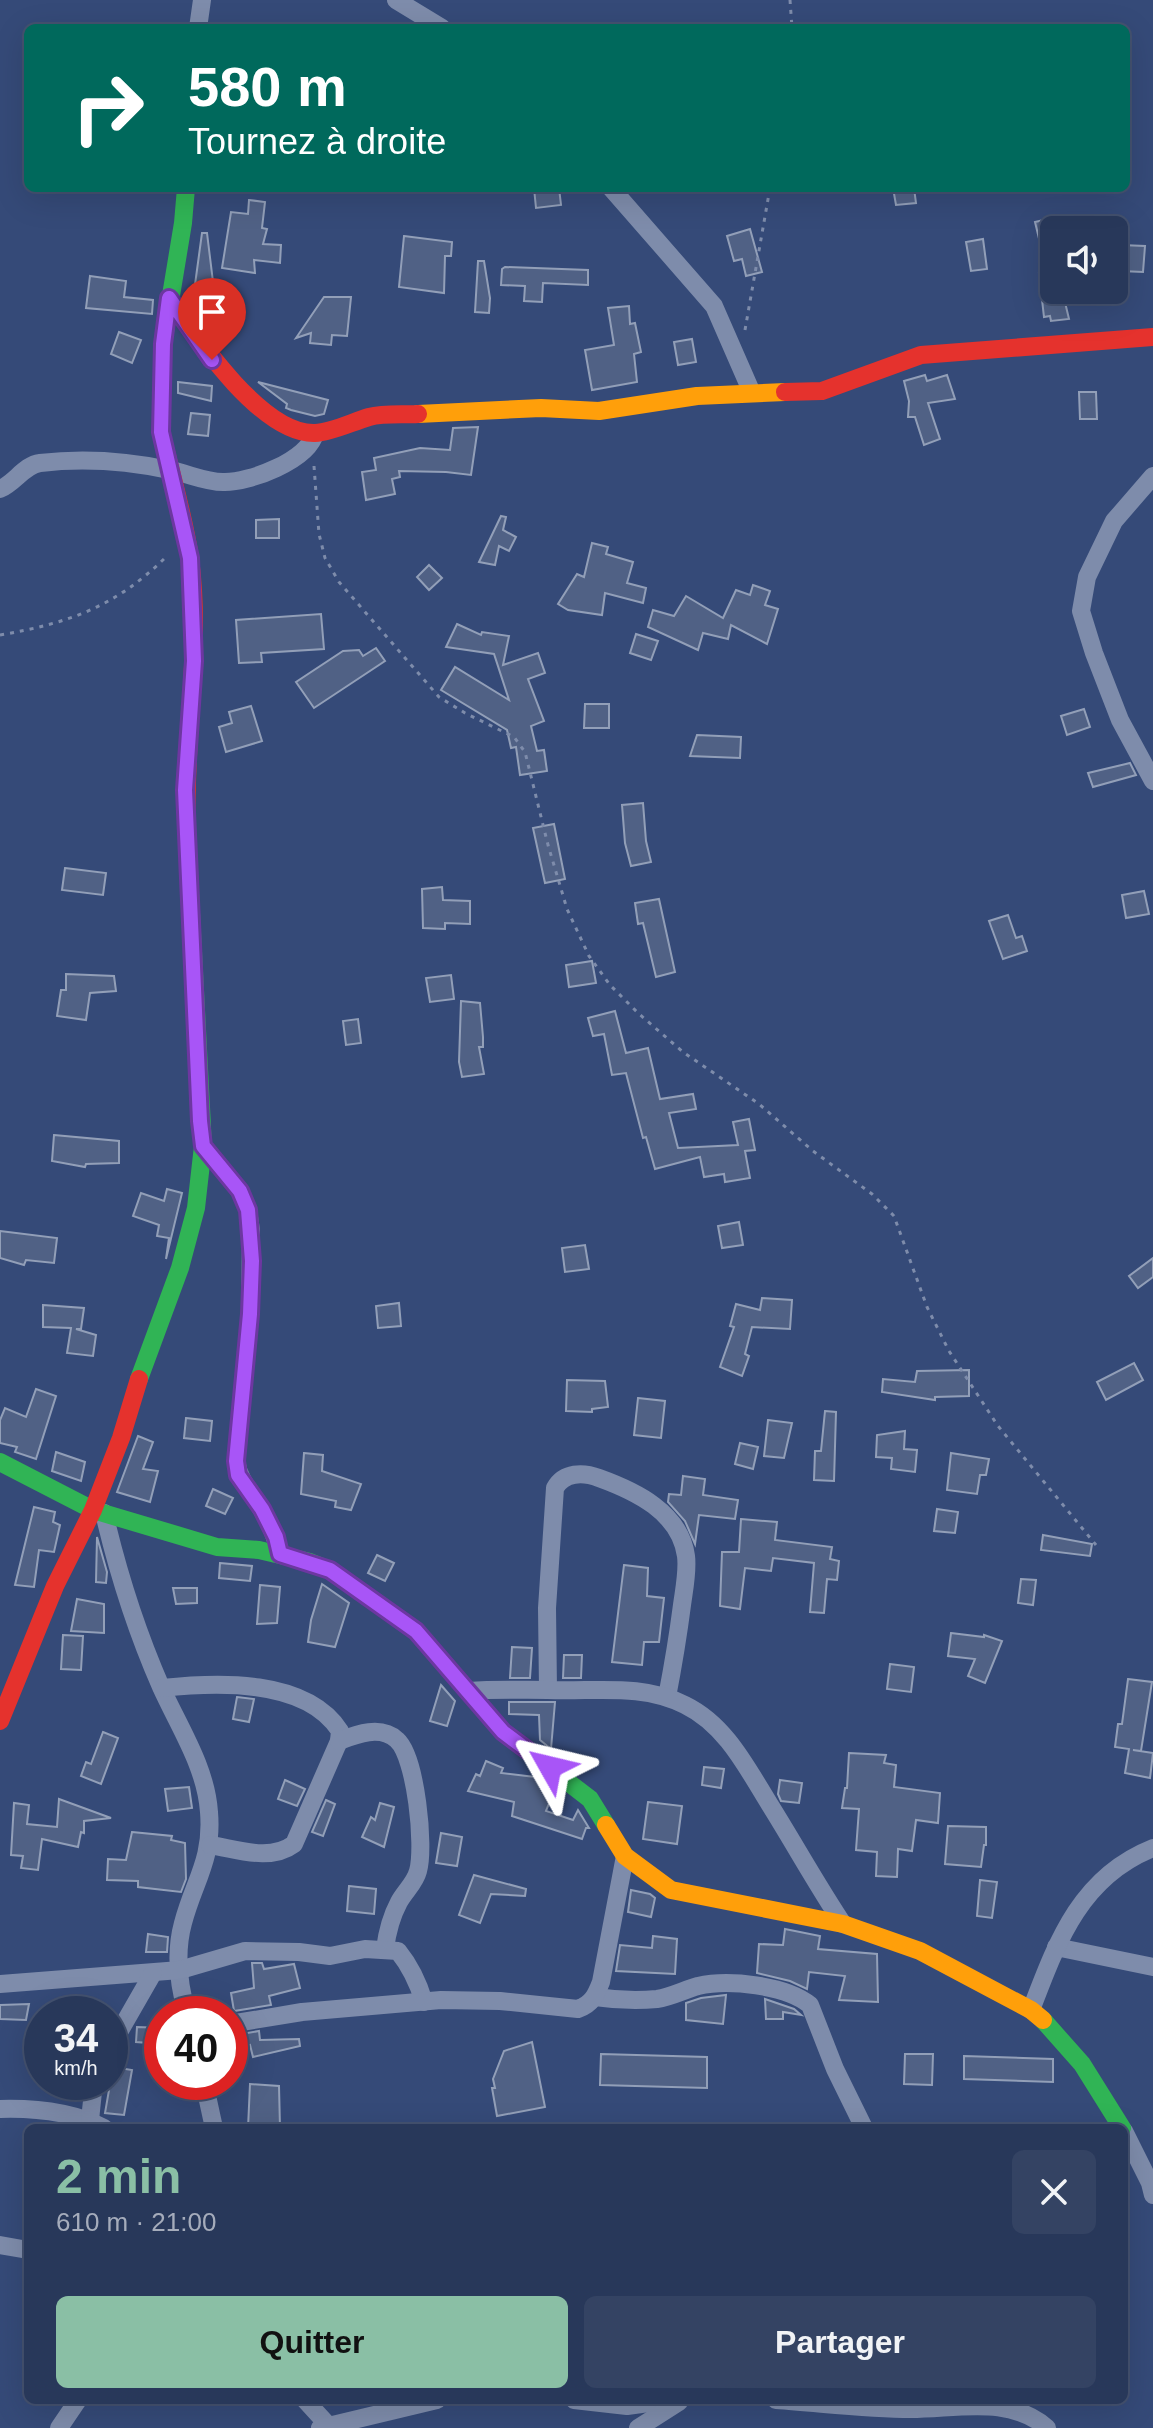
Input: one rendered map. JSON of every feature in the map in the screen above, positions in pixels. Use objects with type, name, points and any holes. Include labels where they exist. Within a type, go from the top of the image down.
[{"type":"street","points":[[199,24],[202,0]]},
{"type":"street","points":[[396,0],[435,24]]},
{"type":"street","points":[[0,1721],[55,1586],[99,1511],[142,1369],[180,1268],[196,1208],[203,1146],[185,790],[194,661],[190,558],[161,432],[163,344],[186,192]]},
{"type":"street","points":[[614,192],[714,306],[752,393]]},
{"type":"street","points":[[169,298],[212,360],[268,415],[314,438]]},
{"type":"street","points":[[0,489],[35,464],[94,461],[168,469],[219,483],[244,481],[278,466],[314,438],[373,416],[541,408],[599,411],[697,396],[822,391],[921,355],[1153,337]]},
{"type":"street","points":[[1153,476],[1114,521],[1087,577],[1081,611],[1120,720],[1153,781]]},
{"type":"street","points":[[203,1146],[240,1191],[248,1210],[252,1261],[250,1314],[236,1461],[238,1475],[262,1509],[276,1537],[280,1554]]},
{"type":"street","points":[[0,1462],[99,1511],[217,1547],[280,1554],[330,1570],[416,1631],[503,1732],[590,1799],[625,1856],[671,1890],[843,1924],[920,1951],[1047,2021],[1073,2049],[1118,2124]]},
{"type":"street","points":[[548,1690],[547,1608],[555,1488],[567,1476],[587,1474],[618,1484],[647,1500],[667,1516],[681,1536],[686,1556],[685,1585],[667,1697]]},
{"type":"street","points":[[99,1511],[120,1580],[162,1688],[202,1776],[209,1810],[210,1845],[183,1923],[182,1996]]},
{"type":"street","points":[[162,1688],[194,1684],[263,1688],[300,1698],[322,1710],[340,1731],[339,1741],[294,1844],[284,1851],[267,1854],[210,1845]]},
{"type":"street","points":[[469,1691],[507,1688],[640,1690],[688,1706],[712,1723],[738,1752],[843,1924]]},
{"type":"street","points":[[339,1741],[369,1732],[383,1732],[395,1738],[401,1745],[415,1789],[421,1852],[419,1870],[391,1920],[385,1949]]},
{"type":"street","points":[[1031,2010],[1056,1947],[1078,1908],[1101,1879],[1132,1856],[1153,1848]]},
{"type":"street","points":[[248,2021],[302,2012],[441,2000],[500,2001],[578,2009],[595,1997],[601,1982],[625,1856]]},
{"type":"street","points":[[1056,1947],[1153,1967]]},
{"type":"street","points":[[0,1984],[180,1970],[245,1951],[330,1956],[365,1949],[385,1949],[398,1951],[408,1963],[424,2002]]},
{"type":"street","points":[[128,2017],[153,1973]]},
{"type":"street","points":[[595,1997],[622,2001],[660,1998],[721,1983],[763,1987],[802,1998],[810,2005],[835,2069],[862,2124]]},
{"type":"street","points":[[0,2109],[30,2108],[97,2124],[95,2100]]},
{"type":"street","points":[[208,2100],[213,2124]]},
{"type":"street","points":[[1128,2141],[1153,2195]]},
{"type":"street","points":[[0,2245],[24,2249]]},
{"type":"street","points":[[59,2428],[75,2404]]},
{"type":"street","points":[[308,2404],[324,2426],[420,2404]]},
{"type":"street","points":[[609,2404],[641,2404]]},
{"type":"street","points":[[638,2428],[676,2404]]},
{"type":"street","points":[[836,2404],[911,2409],[986,2406],[1034,2416],[1047,2428]]},
{"type":"path","points":[[790,0],[792,24]]},
{"type":"path","points":[[740,361],[769,192]]},
{"type":"path","points":[[314,438],[319,534],[325,558],[339,582],[439,697],[514,737],[525,752],[567,909],[589,956],[610,985],[683,1052],[759,1104],[813,1151],[872,1194],[894,1216],[927,1307],[949,1351],[998,1426],[1096,1545]]},
{"type":"path","points":[[0,635],[48,626],[109,603],[186,538]]},
{"type":"building","points":[[534,192],[559,192],[561,205],[536,208]]},
{"type":"building","points":[[894,192],[915,192],[916,203],[896,205]]},
{"type":"building","points":[[249,200],[265,202],[262,228],[267,229],[263,244],[281,245],[280,263],[254,260],[255,273],[222,268],[231,212],[248,214]]},
{"type":"building","points":[[1040,221],[1040,243],[1035,222]]},
{"type":"building","points":[[750,229],[762,272],[746,276],[742,259],[734,261],[727,236]]},
{"type":"building","points":[[202,233],[207,233],[214,290],[194,292]]},
{"type":"building","points":[[404,236],[452,242],[451,256],[445,256],[444,293],[399,287]]},
{"type":"building","points":[[983,239],[987,269],[971,271],[966,242]]},
{"type":"building","points":[[1128,245],[1145,246],[1143,272],[1128,271]]},
{"type":"building","points":[[478,261],[484,261],[490,298],[489,313],[475,312]]},
{"type":"building","points":[[502,269],[588,270],[588,285],[543,283],[542,302],[524,301],[525,286],[501,285]]},
{"type":"building","points":[[90,276],[126,281],[124,297],[153,300],[152,314],[86,308]]},
{"type":"building","points":[[324,297],[351,297],[347,336],[332,335],[331,345],[310,343],[311,333],[296,338]]},
{"type":"building","points":[[1043,304],[1065,304],[1069,319],[1051,321],[1050,316],[1044,317]]},
{"type":"building","points":[[629,306],[630,324],[635,323],[641,352],[634,354],[637,382],[592,390],[585,350],[614,345],[608,308]]},
{"type":"building","points":[[119,332],[141,340],[132,363],[111,354]]},
{"type":"building","points":[[692,339],[696,362],[678,365],[674,342]]},
{"type":"building","points":[[925,375],[927,381],[947,375],[955,399],[928,403],[940,439],[924,445],[915,417],[908,417],[909,401],[904,381]]},
{"type":"building","points":[[178,382],[212,386],[211,401],[178,393]]},
{"type":"building","points":[[258,382],[328,400],[324,414],[315,416],[286,408],[287,404]]},
{"type":"building","points":[[1079,392],[1096,392],[1097,419],[1080,419]]},
{"type":"building","points":[[191,413],[210,415],[208,436],[188,434]]},
{"type":"building","points":[[478,427],[471,475],[399,471],[400,477],[392,479],[395,494],[366,500],[362,472],[376,470],[374,458],[420,448],[450,450],[453,428]]},
{"type":"building","points":[[501,516],[506,517],[503,530],[516,537],[509,551],[499,546],[495,565],[479,562]]},
{"type":"building","points":[[279,519],[279,538],[256,538],[256,520]]},
{"type":"building","points":[[592,543],[608,547],[606,554],[633,562],[627,583],[646,588],[643,603],[605,593],[602,615],[568,610],[558,604],[577,574],[584,577]]},
{"type":"building","points":[[429,565],[442,578],[429,590],[417,577]]},
{"type":"building","points":[[753,585],[770,591],[765,605],[778,609],[767,644],[731,625],[728,639],[703,633],[698,650],[648,627],[653,610],[674,616],[686,596],[723,618],[736,590],[750,595]]},
{"type":"building","points":[[321,614],[324,649],[261,653],[262,662],[239,663],[236,620]]},
{"type":"building","points":[[457,624],[481,635],[482,632],[509,636],[503,665],[538,653],[545,673],[528,679],[544,721],[531,726],[537,751],[544,750],[547,771],[520,775],[516,747],[511,748],[507,730],[441,690],[455,667],[509,700],[494,654],[446,647]]},
{"type":"building","points":[[636,634],[658,641],[651,660],[630,653]]},
{"type":"building","points":[[376,648],[385,661],[314,708],[296,682],[343,651],[359,650],[363,656]]},
{"type":"building","points":[[585,704],[609,704],[609,728],[584,728]]},
{"type":"building","points":[[251,706],[262,741],[226,752],[219,727],[232,723],[229,712]]},
{"type":"building","points":[[1084,709],[1090,727],[1067,735],[1061,716]]},
{"type":"building","points":[[697,735],[741,737],[740,758],[690,756]]},
{"type":"building","points":[[1130,763],[1136,775],[1093,787],[1088,773]]},
{"type":"building","points":[[643,803],[651,862],[631,866],[625,843],[622,805]]},
{"type":"building","points":[[554,824],[565,879],[545,883],[533,828]]},
{"type":"building","points":[[65,868],[106,873],[103,895],[62,890]]},
{"type":"building","points":[[442,887],[443,900],[470,901],[470,924],[445,923],[445,929],[423,928],[422,889]]},
{"type":"building","points":[[1144,891],[1149,914],[1126,918],[1122,895]]},
{"type":"building","points":[[659,899],[675,972],[656,977],[643,923],[638,924],[635,903]]},
{"type":"building","points":[[1008,915],[1016,938],[1022,936],[1027,951],[1003,959],[989,921]]},
{"type":"building","points":[[592,961],[596,983],[569,987],[566,965]]},
{"type":"building","points":[[66,974],[114,976],[116,991],[90,993],[86,1020],[57,1016],[61,990],[66,990]]},
{"type":"building","points":[[451,975],[454,999],[430,1002],[426,978]]},
{"type":"building","points":[[461,1001],[480,1003],[483,1047],[479,1047],[484,1074],[462,1077],[459,1062]]},
{"type":"building","points":[[615,1011],[626,1053],[648,1048],[660,1099],[693,1094],[696,1109],[669,1113],[678,1148],[738,1145],[733,1122],[749,1119],[755,1150],[745,1151],[750,1178],[725,1182],[724,1174],[704,1177],[700,1157],[655,1169],[646,1137],[643,1138],[626,1073],[612,1075],[604,1034],[593,1036],[588,1018]]},
{"type":"building","points":[[358,1019],[361,1043],[346,1045],[343,1021]]},
{"type":"building","points":[[54,1135],[119,1141],[119,1163],[86,1164],[85,1167],[52,1161]]},
{"type":"building","points":[[167,1189],[182,1193],[166,1259],[169,1238],[157,1236],[159,1225],[133,1216],[141,1193],[164,1201]]},
{"type":"building","points":[[739,1222],[743,1245],[722,1248],[718,1226]]},
{"type":"building","points":[[0,1231],[57,1238],[54,1263],[26,1260],[24,1265],[0,1258]]},
{"type":"building","points":[[585,1245],[589,1269],[565,1272],[562,1248]]},
{"type":"building","points":[[1153,1258],[1153,1277],[1138,1288],[1129,1276]]},
{"type":"building","points":[[762,1298],[792,1300],[790,1329],[752,1327],[745,1354],[749,1356],[742,1376],[720,1367],[734,1327],[730,1326],[736,1304],[760,1310]]},
{"type":"building","points":[[399,1303],[401,1326],[378,1328],[376,1306]]},
{"type":"building","points":[[43,1305],[84,1308],[81,1329],[76,1329],[96,1335],[93,1356],[67,1353],[71,1328],[43,1327]]},
{"type":"building","points":[[1134,1363],[1143,1380],[1106,1400],[1097,1382]]},
{"type":"building","points":[[969,1370],[969,1396],[935,1397],[935,1400],[882,1392],[883,1379],[915,1382],[917,1371]]},
{"type":"building","points":[[567,1380],[605,1381],[608,1407],[592,1409],[592,1412],[566,1411]]},
{"type":"building","points":[[36,1389],[56,1396],[36,1459],[15,1452],[17,1447],[0,1443],[0,1420],[5,1408],[26,1417]]},
{"type":"building","points":[[638,1398],[665,1401],[661,1438],[634,1435]]},
{"type":"building","points":[[825,1411],[836,1412],[834,1481],[814,1480],[815,1451],[821,1451]]},
{"type":"building","points":[[186,1418],[212,1421],[210,1441],[184,1438]]},
{"type":"building","points":[[768,1420],[792,1423],[784,1458],[764,1456]]},
{"type":"building","points":[[905,1431],[904,1449],[917,1450],[915,1472],[891,1469],[892,1458],[876,1457],[877,1435]]},
{"type":"building","points":[[138,1436],[153,1442],[143,1469],[158,1471],[150,1502],[117,1492]]},
{"type":"building","points":[[740,1443],[758,1447],[753,1469],[735,1464]]},
{"type":"building","points":[[56,1452],[85,1462],[81,1481],[52,1471]]},
{"type":"building","points":[[304,1453],[323,1455],[322,1471],[361,1484],[351,1510],[335,1507],[336,1501],[301,1494]]},
{"type":"building","points":[[951,1453],[989,1459],[986,1475],[980,1475],[977,1494],[947,1490]]},
{"type":"building","points":[[683,1476],[705,1479],[703,1495],[738,1500],[735,1519],[699,1515],[695,1544],[685,1521],[668,1502],[669,1494],[681,1495]]},
{"type":"building","points":[[213,1489],[233,1498],[225,1514],[206,1506]]},
{"type":"building","points":[[34,1507],[55,1512],[53,1522],[60,1525],[54,1552],[39,1550],[34,1587],[15,1585]]},
{"type":"building","points":[[937,1509],[958,1512],[955,1533],[934,1531]]},
{"type":"building","points":[[741,1519],[777,1522],[775,1540],[832,1547],[830,1559],[839,1561],[837,1580],[827,1579],[824,1613],[810,1612],[814,1563],[773,1558],[771,1571],[745,1568],[740,1609],[720,1606],[722,1552],[739,1552]]},
{"type":"building","points":[[1043,1535],[1092,1544],[1090,1556],[1041,1550]]},
{"type":"building","points":[[97,1537],[107,1572],[106,1583],[96,1582]]},
{"type":"building","points":[[377,1555],[394,1563],[385,1581],[368,1573]]},
{"type":"building","points":[[220,1563],[252,1566],[250,1581],[219,1578]]},
{"type":"building","points":[[624,1565],[648,1568],[647,1596],[664,1598],[659,1642],[644,1642],[642,1665],[612,1662]]},
{"type":"building","points":[[1021,1579],[1036,1580],[1033,1605],[1018,1603]]},
{"type":"building","points":[[322,1584],[349,1603],[335,1647],[308,1642]]},
{"type":"building","points":[[260,1585],[280,1587],[277,1623],[257,1624]]},
{"type":"building","points":[[173,1588],[197,1588],[197,1603],[176,1604]]},
{"type":"building","points":[[77,1599],[104,1604],[104,1633],[71,1631]]},
{"type":"building","points":[[951,1633],[984,1635],[1002,1641],[985,1683],[968,1676],[975,1659],[948,1656]]},
{"type":"building","points":[[63,1635],[83,1636],[81,1670],[61,1669]]},
{"type":"building","points":[[512,1647],[532,1648],[530,1678],[510,1678]]},
{"type":"building","points":[[564,1655],[582,1655],[581,1678],[563,1678]]},
{"type":"building","points":[[890,1664],[914,1667],[911,1692],[887,1689]]},
{"type":"building","points":[[1128,1679],[1152,1682],[1141,1751],[1133,1750],[1153,1753],[1150,1778],[1125,1773],[1129,1749],[1115,1747],[1118,1724],[1122,1724]]},
{"type":"building","points":[[441,1685],[455,1701],[447,1726],[430,1721]]},
{"type":"building","points":[[237,1697],[254,1699],[249,1722],[233,1719]]},
{"type":"building","points":[[509,1702],[555,1702],[551,1749],[540,1740],[539,1715],[509,1714]]},
{"type":"building","points":[[103,1732],[118,1738],[101,1784],[81,1776],[86,1762],[91,1764]]},
{"type":"building","points":[[849,1753],[886,1755],[884,1763],[896,1765],[894,1787],[940,1793],[938,1823],[916,1820],[912,1851],[898,1849],[897,1877],[876,1876],[877,1852],[856,1850],[859,1809],[842,1808],[847,1788]]},
{"type":"building","points":[[486,1761],[503,1768],[501,1773],[535,1777],[554,1791],[546,1811],[573,1820],[578,1810],[589,1828],[586,1828],[582,1839],[512,1816],[514,1802],[468,1791],[476,1774],[480,1776]]},
{"type":"building","points":[[704,1767],[724,1769],[721,1788],[702,1785]]},
{"type":"building","points":[[285,1780],[305,1789],[297,1806],[278,1799]]},
{"type":"building","points":[[780,1780],[802,1783],[799,1803],[781,1801],[778,1794]]},
{"type":"building","points":[[189,1787],[192,1808],[168,1811],[165,1789]]},
{"type":"building","points":[[59,1799],[111,1818],[84,1821],[84,1833],[81,1832],[78,1847],[42,1839],[38,1870],[21,1868],[23,1856],[11,1855],[14,1803],[29,1805],[27,1824],[57,1827]]},
{"type":"building","points":[[326,1800],[335,1804],[323,1836],[312,1832]]},
{"type":"building","points":[[648,1802],[682,1806],[677,1844],[643,1839]]},
{"type":"building","points":[[380,1803],[394,1807],[384,1847],[362,1837],[371,1817],[375,1820]]},
{"type":"building","points":[[948,1826],[986,1827],[981,1867],[945,1864]]},
{"type":"building","points":[[132,1832],[172,1836],[171,1840],[185,1843],[186,1879],[181,1892],[138,1887],[138,1881],[107,1880],[108,1859],[126,1860]]},
{"type":"building","points":[[441,1833],[462,1837],[457,1866],[436,1863]]},
{"type":"building","points":[[474,1875],[526,1889],[525,1896],[491,1894],[480,1923],[459,1915]]},
{"type":"building","points":[[980,1880],[997,1882],[992,1918],[977,1916]]},
{"type":"building","points":[[349,1886],[376,1889],[374,1914],[347,1911]]},
{"type":"building","points":[[631,1890],[655,1898],[651,1917],[628,1912]]},
{"type":"building","points":[[785,1929],[820,1936],[818,1949],[877,1954],[878,2002],[839,2000],[845,1976],[809,1972],[807,1989],[790,1981],[757,1973],[759,1944],[783,1945]]},
{"type":"building","points":[[148,1934],[168,1937],[167,1952],[146,1952]]},
{"type":"building","points":[[653,1936],[677,1939],[675,1974],[616,1971],[620,1945],[652,1948]]},
{"type":"building","points":[[252,1963],[262,1963],[264,1969],[294,1964],[300,1988],[269,1996],[271,2005],[248,2009],[248,1996],[232,1996],[231,1993],[254,1988]]},
{"type":"building","points":[[726,1995],[723,2024],[686,2020],[686,2003]]},
{"type":"building","points":[[765,1999],[794,2009],[801,2015],[783,2012],[783,2019],[766,2019]]},
{"type":"building","points":[[24,2004],[24,2020],[0,2019],[0,2005]]},
{"type":"building","points":[[137,2027],[144,2027],[144,2043],[136,2042]]},
{"type":"building","points":[[259,2031],[260,2040],[299,2039],[300,2046],[253,2057],[248,2045],[248,2033]]},
{"type":"building","points":[[532,2042],[545,2107],[497,2116],[492,2088],[495,2088],[493,2079],[504,2051]]},
{"type":"building","points":[[601,2054],[707,2057],[707,2088],[600,2085]]},
{"type":"building","points":[[905,2054],[933,2054],[932,2085],[904,2084]]},
{"type":"building","points":[[964,2056],[1053,2059],[1053,2082],[964,2079]]},
{"type":"building","points":[[128,2069],[132,2070],[128,2092]]},
{"type":"building","points":[[250,2084],[279,2086],[280,2124],[248,2124]]},
{"type":"building","points":[[107,2100],[127,2100],[124,2115],[105,2113]]},
{"type":"traffic: fast","points":[[161,420],[163,344],[186,192]]},
{"type":"traffic: fast","points":[[139,1379],[180,1268],[196,1208],[203,1146],[187,834]]},
{"type":"traffic: fast","points":[[0,1462],[93,1510],[217,1547],[259,1550],[330,1570],[416,1631],[503,1732],[590,1799],[606,1825]]},
{"type":"traffic: fast","points":[[1043,2020],[1082,2064],[1120,2124]]},
{"type":"traffic: slow","points":[[418,414],[541,408],[599,411],[697,396],[785,392]]},
{"type":"traffic: slow","points":[[606,1825],[625,1856],[671,1890],[843,1924],[920,1951],[1031,2010],[1043,2020]]},
{"type":"traffic: jam","points":[[169,298],[232,381],[274,418],[295,429],[315,433],[375,416],[418,414]]},
{"type":"traffic: jam","points":[[785,392],[822,391],[921,355],[1153,337]]},
{"type":"traffic: jam","points":[[161,420],[161,432],[190,558],[193,592],[187,834]]},
{"type":"traffic: jam","points":[[0,1721],[55,1586],[93,1510],[121,1438],[139,1379]]},
{"type":"route","points":[[212,360],[169,298],[163,344],[161,432],[190,558],[194,661],[185,790],[200,1121],[203,1146],[240,1191],[248,1210],[251,1230],[250,1314],[237,1444],[238,1475],[262,1509],[276,1537],[280,1554],[330,1570],[416,1631],[503,1732],[550,1767]]}]
